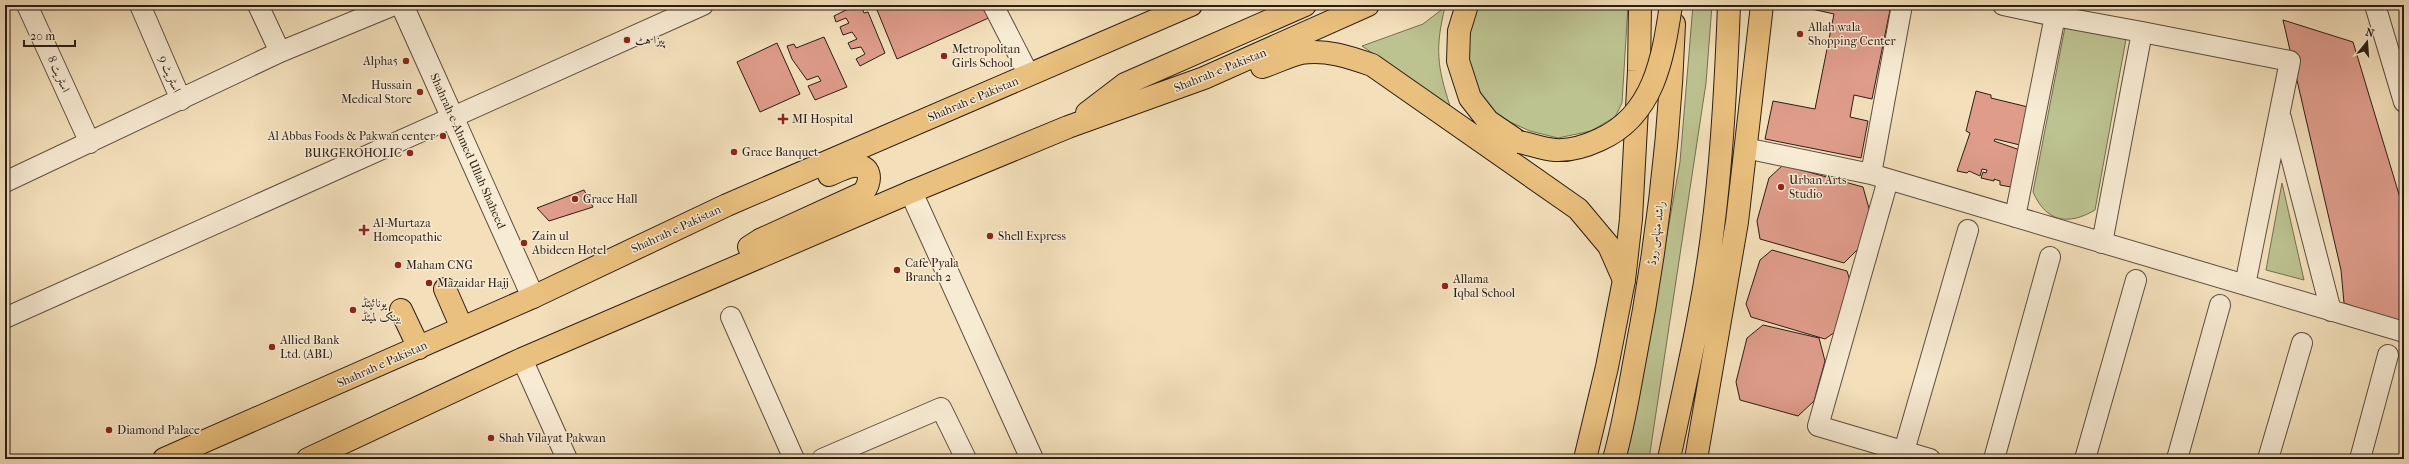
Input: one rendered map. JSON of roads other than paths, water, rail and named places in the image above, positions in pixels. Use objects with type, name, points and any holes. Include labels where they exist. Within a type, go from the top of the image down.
[{"type":"main road","name":"Shahrah e Pakistan","points":[[164,459],[420,348],[533,297],[727,205],[1191,5]]},
{"type":"main road","points":[[308,459],[522,359],[910,192],[1068,127],[1125,84],[1305,5]]},
{"type":"main road","name":"Shahrah-e-Pakistan","points":[[1068,127],[1204,78],[1368,5]]},
{"type":"main road","points":[[1467,5],[1459,31],[1458,61],[1470,98],[1488,121],[1519,142],[1555,150],[1586,146],[1613,134],[1637,114],[1654,84],[1663,53],[1671,5]]},
{"type":"main road","points":[[1585,459],[1608,367],[1624,280],[1631,219],[1639,71],[1640,5]]},
{"type":"main road","name":"راشد منہاس روڈ","points":[[1614,459],[1645,308],[1664,174],[1672,81],[1675,5]]},
{"type":"main road","points":[[1669,459],[1699,315],[1717,185],[1726,89],[1729,5]]},
{"type":"main road","points":[[1696,459],[1737,222],[1762,5]]},
{"type":"main road","points":[[1204,78],[1264,66],[1301,53],[1324,52],[1348,56],[1372,65],[1578,209],[1609,246],[1624,280]]},
{"type":"main road","points":[[699,283],[760,240],[863,193],[869,185],[870,179],[863,169],[852,166],[763,202],[727,205]]},
{"type":"main road","points":[[445,289],[462,328]]},
{"type":"main road","points":[[401,310],[420,348]]},
{"type":"street","name":"اسٹریٹ 8","points":[[27,5],[90,143]]},
{"type":"street","name":"اسٹریٹ 9","points":[[140,5],[181,100]]},
{"type":"street","points":[[258,5],[280,52]]},
{"type":"street","points":[[5,182],[280,52],[394,5]]},
{"type":"street","name":"Shahrah-e-Ahmed Ullah Shaheed","points":[[402,5],[533,297]]},
{"type":"street","points":[[5,318],[703,5]]},
{"type":"street","points":[[993,5],[1029,75]]},
{"type":"street","points":[[1902,5],[1879,177],[1818,426],[1930,459]]},
{"type":"street","points":[[2003,5],[2290,61],[2245,285]]},
{"type":"street","points":[[2375,5],[2404,102]]},
{"type":"street","points":[[2015,217],[2055,16]]},
{"type":"street","points":[[2102,243],[2142,32]]},
{"type":"street","points":[[2280,112],[2331,311]]},
{"type":"street","points":[[1745,148],[1879,177],[2404,332]]},
{"type":"street","points":[[910,192],[1032,459]]},
{"type":"street","points":[[1904,451],[1968,230]]},
{"type":"street","points":[[1994,459],[2050,257]]},
{"type":"street","points":[[2085,459],[2136,280]]},
{"type":"street","points":[[2177,459],[2220,305]]},
{"type":"street","points":[[731,316],[794,459]]},
{"type":"street","points":[[2268,459],[2302,343]]},
{"type":"street","points":[[2360,459],[2388,355]]},
{"type":"street","points":[[522,359],[568,459]]},
{"type":"street","points":[[822,459],[941,408],[966,459]]},
{"type":"place","name":"Allah wala Shopping Center","points":[[1800,34]]},
{"type":"place","name":"پیزا ہٹ","points":[[627,40]]},
{"type":"place","name":"Metropolitan Girls School","points":[[944,56]]},
{"type":"place","name":"Alpha5","points":[[406,61]]},
{"type":"place","name":"Hussain Medical Store","points":[[420,92]]},
{"type":"place","name":"MI Hospital","points":[[783,119]]},
{"type":"place","name":"Al Abbas Foods & Pakwan center","points":[[443,136]]},
{"type":"place","name":"Grace Banquet","points":[[734,152]]},
{"type":"place","name":"BURGEROHOLIC","points":[[410,153]]},
{"type":"place","name":"Urban Arts Studio","points":[[1781,187]]},
{"type":"place","name":"Grace Hall","points":[[575,199]]},
{"type":"place","name":"Al-Murtaza Homeopathic","points":[[364,230]]},
{"type":"place","name":"Shell Express","points":[[990,236]]},
{"type":"place","name":"Zain ul Abideen Hotel","points":[[524,243]]},
{"type":"place","name":"Maham CNG","points":[[398,265]]},
{"type":"place","name":"Cafe Pyala Branch 2","points":[[897,270]]},
{"type":"place","name":"Mazaidar Hajj","points":[[429,283]]},
{"type":"place","name":"Allama Iqbal School","points":[[1445,286]]},
{"type":"place","name":"یونائیٹڈ بینک لمیٹڈ","points":[[353,310]]},
{"type":"place","name":"Allied Bank Ltd. (ABL)","points":[[272,347]]},
{"type":"place","name":"Diamond Palace","points":[[109,430]]},
{"type":"place","name":"Shah Vilayat Pakwan","points":[[491,438]]}]
